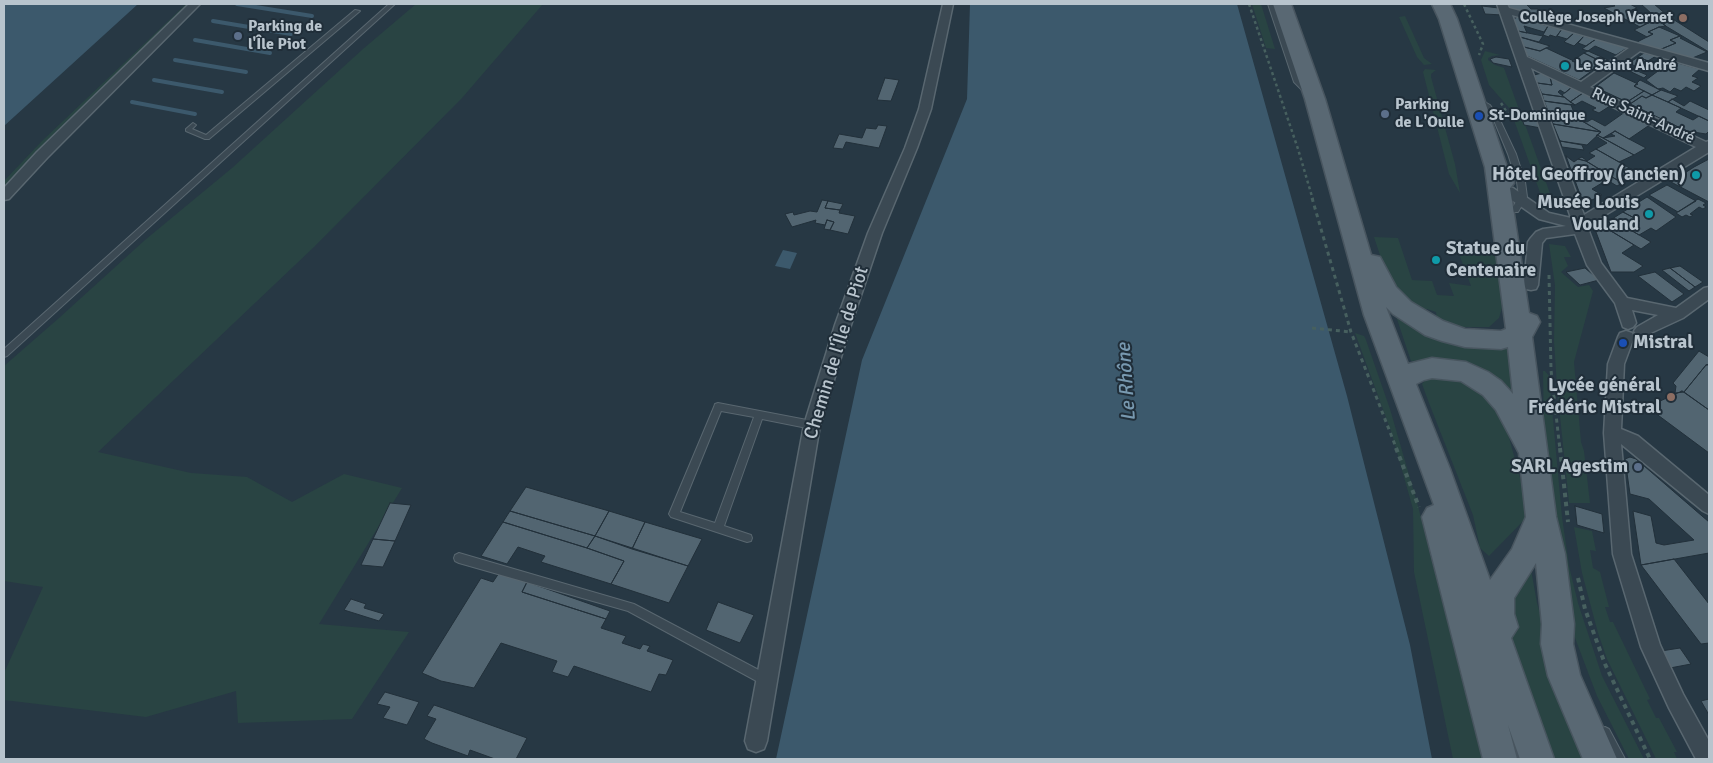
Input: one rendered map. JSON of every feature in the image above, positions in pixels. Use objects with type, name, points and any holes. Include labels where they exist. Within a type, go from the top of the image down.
[{"type":"main road","points":[[1282,4],[1315,99],[1376,315],[1436,469],[1537,759]]},
{"type":"main road","points":[[1441,4],[1448,19],[1474,98],[1500,160],[1513,209],[1513,282],[1532,290]]},
{"type":"main road","points":[[1500,160],[1513,209]]},
{"type":"main road","points":[[1344,204],[1386,292],[1402,308],[1418,319],[1443,331],[1465,338],[1501,340],[1519,335]]},
{"type":"main road","points":[[1482,339],[1506,326],[1532,290]]},
{"type":"main road","points":[[1532,290],[1519,335],[1541,517],[1550,554],[1558,624],[1557,644],[1564,676],[1600,759]]},
{"type":"main road","points":[[1532,290],[1537,332],[1535,456]]},
{"type":"main road","points":[[1401,381],[1417,371],[1432,368],[1466,372],[1479,378],[1492,388],[1505,403],[1535,456]]},
{"type":"main road","points":[[1401,381],[1500,759]]},
{"type":"main road","points":[[1541,517],[1523,558],[1500,592],[1497,601],[1498,614],[1549,759]]},
{"type":"street","points":[[183,18],[195,4]]},
{"type":"street","points":[[4,196],[77,120],[199,4]]},
{"type":"street","name":"Chemin de l'Île de Piot","points":[[756,741],[812,425],[843,325],[875,233],[911,148],[925,109],[948,4]]},
{"type":"street","points":[[1504,7],[1709,67]]},
{"type":"street","points":[[1504,7],[1594,265],[1622,302],[1627,330],[1616,364],[1612,433],[1622,554],[1651,648],[1676,701],[1707,759]]},
{"type":"street","points":[[1582,88],[1639,47]]},
{"type":"street","name":"Rue Saint-André","points":[[1522,59],[1708,146]]},
{"type":"street","points":[[1532,290],[1535,242],[1541,235],[1548,232],[1569,231],[1708,146]]},
{"type":"street","points":[[1513,209],[1579,225]]},
{"type":"street","points":[[1627,330],[1635,340],[1642,338],[1642,331],[1657,322],[1678,314],[1709,292]]},
{"type":"street","points":[[1622,302],[1678,314]]},
{"type":"street","points":[[1612,433],[1632,441],[1709,506]]},
{"type":"lane","points":[[4,354],[392,4]]},
{"type":"lane","points":[[1271,4],[1297,82],[1315,99]]},
{"type":"lane","points":[[193,125],[188,130],[207,138],[357,11]]},
{"type":"lane","points":[[747,538],[674,514],[718,407],[812,425]]},
{"type":"lane","points":[[718,528],[760,416]]},
{"type":"lane","points":[[459,558],[630,607],[767,680]]},
{"type":"lane","points":[[1558,624],[1574,662]]},
{"type":"lane","points":[[1601,726],[1619,759]]},
{"type":"path","points":[[1249,4],[1298,149],[1351,332],[1312,328]]},
{"type":"path","points":[[1464,4],[1483,44],[1481,48]]},
{"type":"path","points":[[1532,290],[1551,370],[1565,504],[1570,532]]},
{"type":"path","points":[[1578,576],[1585,609],[1605,664],[1650,759]]},
{"type":"green space","points":[[186,4],[189,4],[56,132],[4,187],[4,181],[42,141]]},
{"type":"green space","points":[[416,4],[543,4],[462,98],[314,247],[98,452],[191,473],[247,477],[292,502],[344,474],[402,488],[319,624],[409,632],[352,719],[238,723],[236,691],[146,717],[4,700],[4,673],[43,587],[4,581],[4,366],[145,240],[232,168],[363,49]]},
{"type":"green space","points":[[1252,4],[1261,4],[1275,49],[1266,48]]},
{"type":"green space","points":[[1405,16],[1424,58],[1432,64],[1424,65],[1417,57],[1399,17]]},
{"type":"green space","points":[[1485,51],[1500,55],[1492,56],[1488,60],[1504,68],[1521,115],[1519,115],[1526,127],[1552,199],[1542,198],[1510,109],[1489,85],[1481,60]]},
{"type":"green space","points":[[1425,69],[1436,70],[1431,74],[1431,77],[1455,164],[1460,193],[1449,174],[1423,72]]},
{"type":"green space","points":[[1374,237],[1398,238],[1412,280],[1432,281],[1437,295],[1454,296],[1449,283],[1471,286],[1455,243],[1499,248],[1502,308],[1499,318],[1489,327],[1462,327],[1449,325],[1437,320],[1436,312],[1427,309],[1420,311],[1406,301],[1388,279]]},
{"type":"green space","points":[[1549,244],[1565,246],[1571,257],[1564,257],[1568,266],[1561,272],[1578,287],[1589,285],[1593,291],[1574,362],[1581,442],[1584,451],[1590,503],[1569,503],[1557,387],[1554,341],[1555,285]]},
{"type":"green space","points":[[1395,313],[1475,347],[1491,349],[1515,346],[1516,402],[1436,360],[1411,361]]},
{"type":"green space","points":[[1355,333],[1364,336],[1366,340],[1390,409],[1418,506],[1482,759],[1453,759],[1414,572],[1413,509],[1391,431]]},
{"type":"green space","points":[[1543,371],[1549,376],[1562,517],[1569,566],[1578,603],[1602,676],[1644,759],[1629,759],[1597,696],[1569,622],[1544,443]]},
{"type":"green space","points":[[1428,377],[1471,381],[1504,419],[1528,507],[1528,516],[1489,556],[1480,548],[1473,515],[1422,384]]},
{"type":"green space","points":[[1574,527],[1592,531],[1596,551],[1590,550],[1593,568],[1600,572],[1609,607],[1605,607],[1610,622],[1613,622],[1650,699],[1647,700],[1656,718],[1659,718],[1677,752],[1674,752],[1677,759],[1656,759],[1607,659],[1582,573]]},
{"type":"green space","points":[[1530,564],[1537,603],[1555,664],[1593,759],[1554,759],[1504,619],[1509,601]]},
{"type":"water","points":[[4,4],[138,4],[4,126]]},
{"type":"water","name":"Le Rhône","points":[[970,4],[1237,4],[1347,396],[1410,645],[1432,759],[776,759],[862,360],[967,99]]},
{"type":"water","points":[[783,250],[797,253],[790,269],[775,266]]},
{"type":"building","points":[[1507,4],[1526,4],[1531,9],[1538,9],[1543,17],[1509,8]]},
{"type":"building","points":[[1613,4],[1630,4],[1637,8],[1629,11],[1650,22],[1640,27],[1604,8],[1615,6]]},
{"type":"building","points":[[1641,4],[1654,4],[1668,16],[1709,42],[1709,52],[1664,25]]},
{"type":"building","points":[[1482,6],[1499,8],[1502,15],[1485,14]]},
{"type":"building","points":[[1518,17],[1548,26],[1544,32],[1524,26],[1527,33],[1518,31],[1513,19]]},
{"type":"building","points":[[1650,22],[1661,22],[1666,26],[1648,32],[1653,34],[1647,37],[1634,30]]},
{"type":"building","points":[[1548,26],[1562,29],[1556,37],[1550,35],[1549,37],[1543,35]]},
{"type":"building","points":[[1659,27],[1680,36],[1670,40],[1676,43],[1659,50],[1635,43],[1653,34],[1648,32]]},
{"type":"building","points":[[1562,29],[1574,33],[1567,39],[1557,36]]},
{"type":"building","points":[[1518,31],[1543,36],[1539,42],[1520,37]]},
{"type":"building","points":[[1574,33],[1584,36],[1574,46],[1564,42]]},
{"type":"building","points":[[1584,36],[1596,39],[1586,46],[1578,43]]},
{"type":"building","points":[[1520,37],[1550,46],[1540,51],[1524,47]]},
{"type":"building","points":[[1682,37],[1680,38],[1707,52],[1690,59],[1659,50],[1676,43],[1670,40]]},
{"type":"building","points":[[1596,39],[1627,48],[1616,55],[1595,46],[1588,51],[1582,49]]},
{"type":"building","name":"Le Saint André","points":[[1524,47],[1540,51],[1546,48],[1593,70],[1579,80],[1527,56]]},
{"type":"building","points":[[1588,51],[1608,60],[1604,63],[1584,53]]},
{"type":"building","points":[[1584,53],[1604,63],[1593,70],[1572,61]]},
{"type":"building","points":[[1644,53],[1656,56],[1648,61],[1638,57]]},
{"type":"building","points":[[1496,57],[1509,59],[1512,67],[1493,63],[1490,59]]},
{"type":"building","points":[[1638,57],[1648,61],[1639,68],[1629,63]]},
{"type":"building","points":[[1674,62],[1700,69],[1692,76],[1698,78],[1692,82],[1701,86],[1694,91],[1686,87],[1681,91],[1674,88],[1670,92],[1663,88],[1658,89],[1646,80],[1666,65]]},
{"type":"building","points":[[1626,66],[1647,75],[1644,78],[1623,68]]},
{"type":"building","points":[[1542,73],[1550,77],[1552,85],[1537,83],[1534,75]]},
{"type":"building","points":[[1614,73],[1638,84],[1634,86],[1644,91],[1627,102],[1595,87]]},
{"type":"building","points":[[1550,77],[1572,87],[1565,93],[1560,90],[1558,92],[1564,97],[1542,94],[1537,83],[1552,85]]},
{"type":"building","points":[[885,78],[899,80],[891,101],[877,100]]},
{"type":"building","points":[[1640,80],[1661,90],[1652,95],[1634,86]]},
{"type":"building","points":[[1572,87],[1583,93],[1570,102],[1562,95]]},
{"type":"building","points":[[1661,90],[1678,96],[1668,102],[1652,95]]},
{"type":"building","points":[[1644,91],[1652,95],[1646,98],[1642,96],[1630,104],[1627,102]]},
{"type":"building","points":[[1583,93],[1610,106],[1599,113],[1592,110],[1596,108],[1582,101],[1575,105],[1570,102]]},
{"type":"building","points":[[1542,94],[1564,97],[1575,105],[1544,101]]},
{"type":"building","points":[[1652,95],[1681,108],[1676,112],[1693,120],[1699,116],[1709,121],[1709,131],[1706,134],[1687,131],[1630,104],[1642,96],[1646,98]]},
{"type":"building","points":[[1672,99],[1684,106],[1690,101],[1709,110],[1709,121],[1668,102]]},
{"type":"building","points":[[1544,101],[1571,105],[1577,120],[1550,116]]},
{"type":"building","points":[[1625,112],[1651,124],[1629,139],[1615,131],[1603,138],[1597,135],[1601,132],[1582,121],[1587,122],[1592,119],[1605,126]]},
{"type":"building","points":[[1521,115],[1538,118],[1541,128],[1524,125]]},
{"type":"building","points":[[1550,116],[1582,121],[1601,132],[1553,124]]},
{"type":"building","points":[[1553,124],[1601,132],[1587,145],[1560,141]]},
{"type":"building","points":[[878,125],[887,126],[879,148],[846,142],[843,149],[833,148],[839,134],[862,138],[866,128],[876,129]]},
{"type":"building","points":[[1615,131],[1646,148],[1634,155],[1603,138],[1615,136],[1611,134]]},
{"type":"building","points":[[1597,135],[1634,155],[1619,162],[1596,149],[1607,143]]},
{"type":"building","points":[[1560,141],[1582,145],[1584,150],[1562,147]]},
{"type":"building","points":[[1596,149],[1638,173],[1622,183],[1586,161],[1578,159],[1582,157],[1587,161],[1595,156],[1589,153]]},
{"type":"building","points":[[1566,156],[1574,162],[1578,159],[1586,161],[1622,183],[1617,186],[1607,180],[1592,189],[1602,195],[1592,200],[1581,197]]},
{"type":"building","name":"Hôtel Geoffroy (ancien)","points":[[1709,159],[1709,202],[1671,182],[1694,167]]},
{"type":"building","points":[[1667,185],[1696,201],[1678,212],[1649,195]]},
{"type":"building","name":"Musée Louis Vouland","points":[[1647,197],[1676,217],[1656,231],[1651,228],[1639,235],[1629,229],[1640,221],[1623,212]]},
{"type":"building","points":[[1698,199],[1706,203],[1703,205],[1706,207],[1703,209],[1699,207],[1690,214],[1693,215],[1690,217],[1686,215],[1682,217],[1676,213]]},
{"type":"building","points":[[822,200],[828,201],[825,208],[840,210],[839,213],[855,216],[848,234],[830,230],[834,222],[827,220],[825,225],[815,223],[816,220],[792,227],[785,214],[793,212],[794,215],[810,211],[817,212]]},
{"type":"building","points":[[828,201],[843,204],[840,210],[825,208]]},
{"type":"building","points":[[1623,212],[1640,221],[1629,229],[1612,219]]},
{"type":"building","points":[[1612,219],[1651,242],[1641,249],[1601,225]]},
{"type":"building","points":[[827,220],[834,222],[830,230],[824,229]]},
{"type":"building","points":[[1601,225],[1634,245],[1622,253],[1643,266],[1634,272],[1611,272],[1596,232],[1596,229]]},
{"type":"building","points":[[1680,266],[1703,282],[1695,287],[1670,268]]},
{"type":"building","points":[[1585,268],[1599,280],[1580,285],[1566,272]]},
{"type":"building","points":[[1670,268],[1695,287],[1689,291],[1662,270]]},
{"type":"building","points":[[1655,272],[1684,294],[1672,302],[1638,276]]},
{"type":"building","points":[[1699,351],[1709,357],[1709,364],[1706,365],[1684,392],[1675,393],[1676,386],[1673,383]]},
{"type":"building","points":[[1706,365],[1709,365],[1709,410],[1684,392]]},
{"type":"building","points":[[1682,391],[1709,410],[1709,453],[1647,407]]},
{"type":"building","points":[[1630,457],[1636,459],[1709,522],[1709,553],[1641,565],[1633,511],[1651,516],[1656,543],[1664,545],[1694,540],[1649,499],[1630,494],[1625,459]]},
{"type":"building","points":[[526,487],[609,511],[595,536],[510,511]]},
{"type":"building","points":[[390,503],[411,505],[395,541],[373,539]]},
{"type":"building","points":[[1575,506],[1602,514],[1604,533],[1577,525]]},
{"type":"building","points":[[510,511],[595,536],[587,548],[503,522]]},
{"type":"building","points":[[609,511],[645,522],[632,549],[595,536]]},
{"type":"building","points":[[503,522],[624,561],[611,584],[541,562],[545,556],[518,547],[507,564],[481,556]]},
{"type":"building","points":[[645,522],[702,539],[688,566],[632,549]]},
{"type":"building","points":[[595,536],[688,566],[669,603],[611,584],[624,561],[587,548]]},
{"type":"building","points":[[373,539],[395,541],[383,567],[361,565]]},
{"type":"building","points":[[1674,559],[1709,604],[1709,643],[1701,644],[1641,565]]},
{"type":"building","points":[[499,573],[527,582],[522,592],[606,619],[601,628],[626,636],[622,643],[640,649],[643,644],[650,646],[647,651],[673,660],[666,675],[659,674],[651,692],[574,666],[568,677],[552,672],[557,661],[501,643],[474,688],[441,681],[422,673],[481,578],[493,582]]},
{"type":"building","points":[[527,582],[610,611],[606,619],[522,592]]},
{"type":"building","points":[[351,599],[366,604],[364,608],[384,614],[379,621],[344,610]]},
{"type":"building","points":[[718,602],[754,615],[740,643],[706,630]]},
{"type":"building","points":[[1680,648],[1691,664],[1670,668],[1661,651]]},
{"type":"building","points":[[385,692],[419,702],[407,725],[383,718],[390,707],[377,704]]},
{"type":"building","points":[[1709,699],[1709,715],[1701,701]]},
{"type":"building","points":[[434,705],[527,738],[516,759],[495,759],[470,750],[468,756],[424,739],[436,719],[427,716]]},
{"type":"waterway","points":[[237,4],[312,16]]},
{"type":"waterway","points":[[213,21],[291,34]]},
{"type":"waterway","points":[[195,40],[270,53]]},
{"type":"waterway","points":[[175,60],[246,72]]},
{"type":"waterway","points":[[154,80],[222,92]]},
{"type":"waterway","points":[[132,102],[195,114]]},
{"type":"place","name":"Collège Joseph Vernet","points":[[1683,18]]},
{"type":"place","name":"Parking de l'Île Piot","points":[[238,36]]},
{"type":"place","name":"Le Saint André","points":[[1565,66]]},
{"type":"place","name":"Parking de L'Oulle","points":[[1385,114]]},
{"type":"place","name":"St-Dominique","points":[[1479,116]]},
{"type":"place","name":"Hôtel Geoffroy (ancien)","points":[[1696,175]]},
{"type":"place","name":"Musée Louis Vouland","points":[[1649,214]]},
{"type":"place","name":"Statue du Centenaire","points":[[1436,260]]},
{"type":"place","name":"Mistral","points":[[1623,343]]},
{"type":"place","name":"Lycée général Frédéric Mistral","points":[[1671,397]]},
{"type":"place","name":"SARL Agestim","points":[[1638,467]]}]
